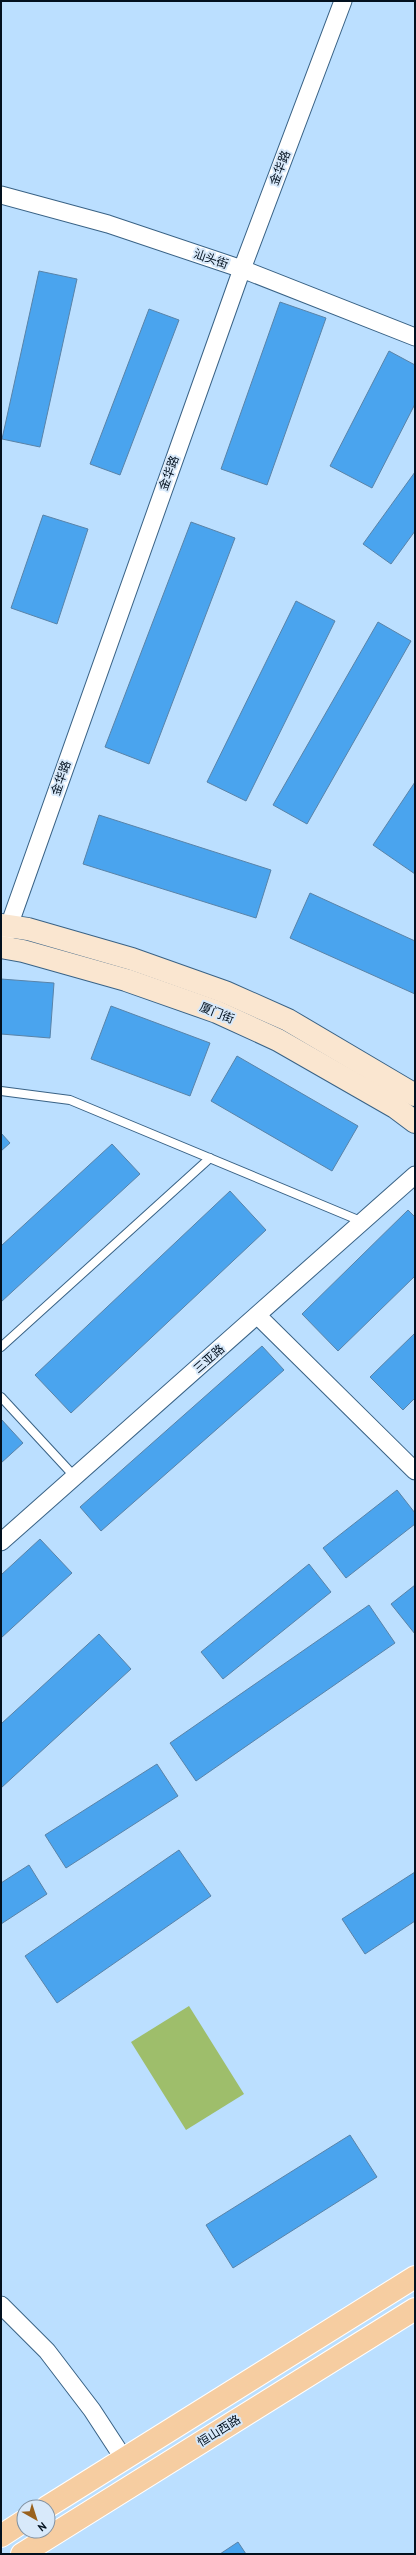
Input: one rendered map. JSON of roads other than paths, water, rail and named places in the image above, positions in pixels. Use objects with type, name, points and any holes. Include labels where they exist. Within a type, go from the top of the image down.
[{"type":"main road","name":"厦门街","points":[[5,926],[132,959],[225,992],[288,1020],[415,1095]]},
{"type":"main road","name":"厦门街","points":[[1,947],[23,951],[126,980],[217,1012],[278,1040],[394,1107],[415,1122]]},
{"type":"main road","points":[[56,2501],[415,2277]]},
{"type":"main road","name":"恒山西路","points":[[22,2554],[415,2308]]},
{"type":"main road","points":[[1,2536],[16,2526]]},
{"type":"street","name":"金华路","points":[[1,947],[5,926],[68,755],[242,269],[342,1]]},
{"type":"street","name":"汕头街","points":[[1,195],[108,224],[242,269],[415,337]]},
{"type":"street","name":"三亚路","points":[[1,1542],[258,1316],[415,1175]]},
{"type":"street","points":[[258,1316],[415,1471]]},
{"type":"street","points":[[1,2305],[47,2351],[92,2410],[124,2459]]},
{"type":"lane","points":[[1,1091],[70,1100],[363,1222]]},
{"type":"lane","points":[[1,1347],[210,1158]]},
{"type":"lane","points":[[1,1397],[75,1477]]}]
